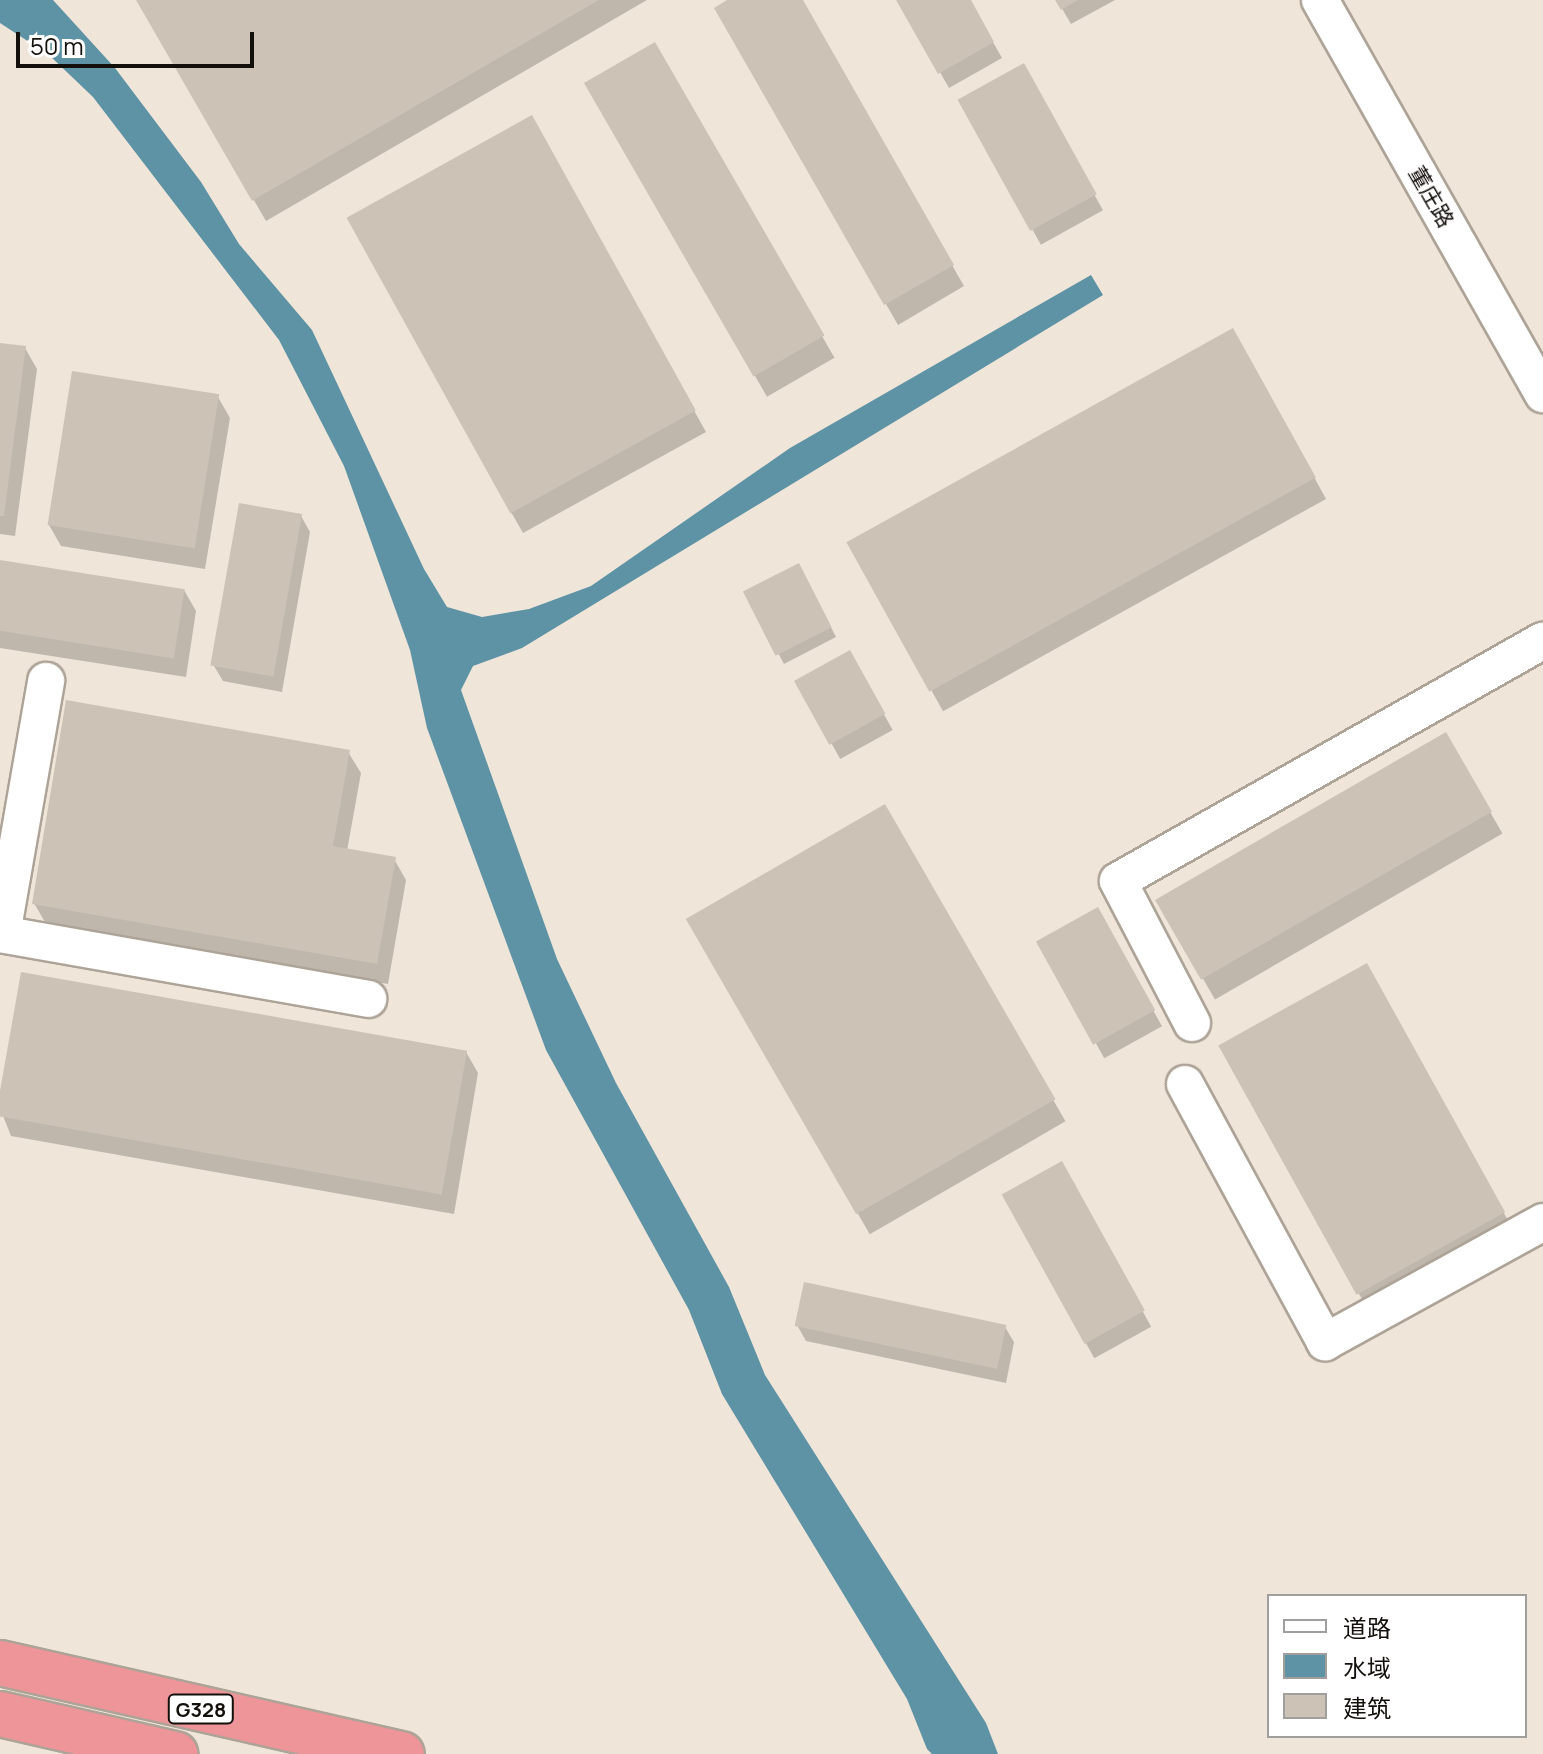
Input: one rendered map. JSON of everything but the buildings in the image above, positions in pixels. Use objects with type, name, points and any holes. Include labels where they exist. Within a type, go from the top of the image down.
[{"type":"highway","name":"G328","points":[[0,1663],[402,1754]]},
{"type":"highway","name":"G328","points":[[0,1714],[175,1754]]},
{"type":"street","name":"董庄路","points":[[1320,0],[1543,394]]},
{"type":"street","points":[[1192,1023],[1118,881],[1543,641]]},
{"type":"street","points":[[46,681],[1,934],[368,999]]},
{"type":"street","points":[[1185,1084],[1325,1342],[1543,1222]]},
{"type":"water","points":[[0,0],[53,0],[115,68],[201,182],[239,244],[312,330],[424,569],[447,607],[482,617],[529,609],[591,586],[790,448],[1091,275],[1103,295],[522,648],[473,666],[461,690],[557,959],[616,1083],[729,1287],[765,1375],[986,1723],[998,1754],[932,1754],[927,1749],[907,1699],[722,1394],[689,1310],[546,1050],[427,728],[410,650],[344,466],[279,340],[93,97],[49,55],[0,23]]}]
